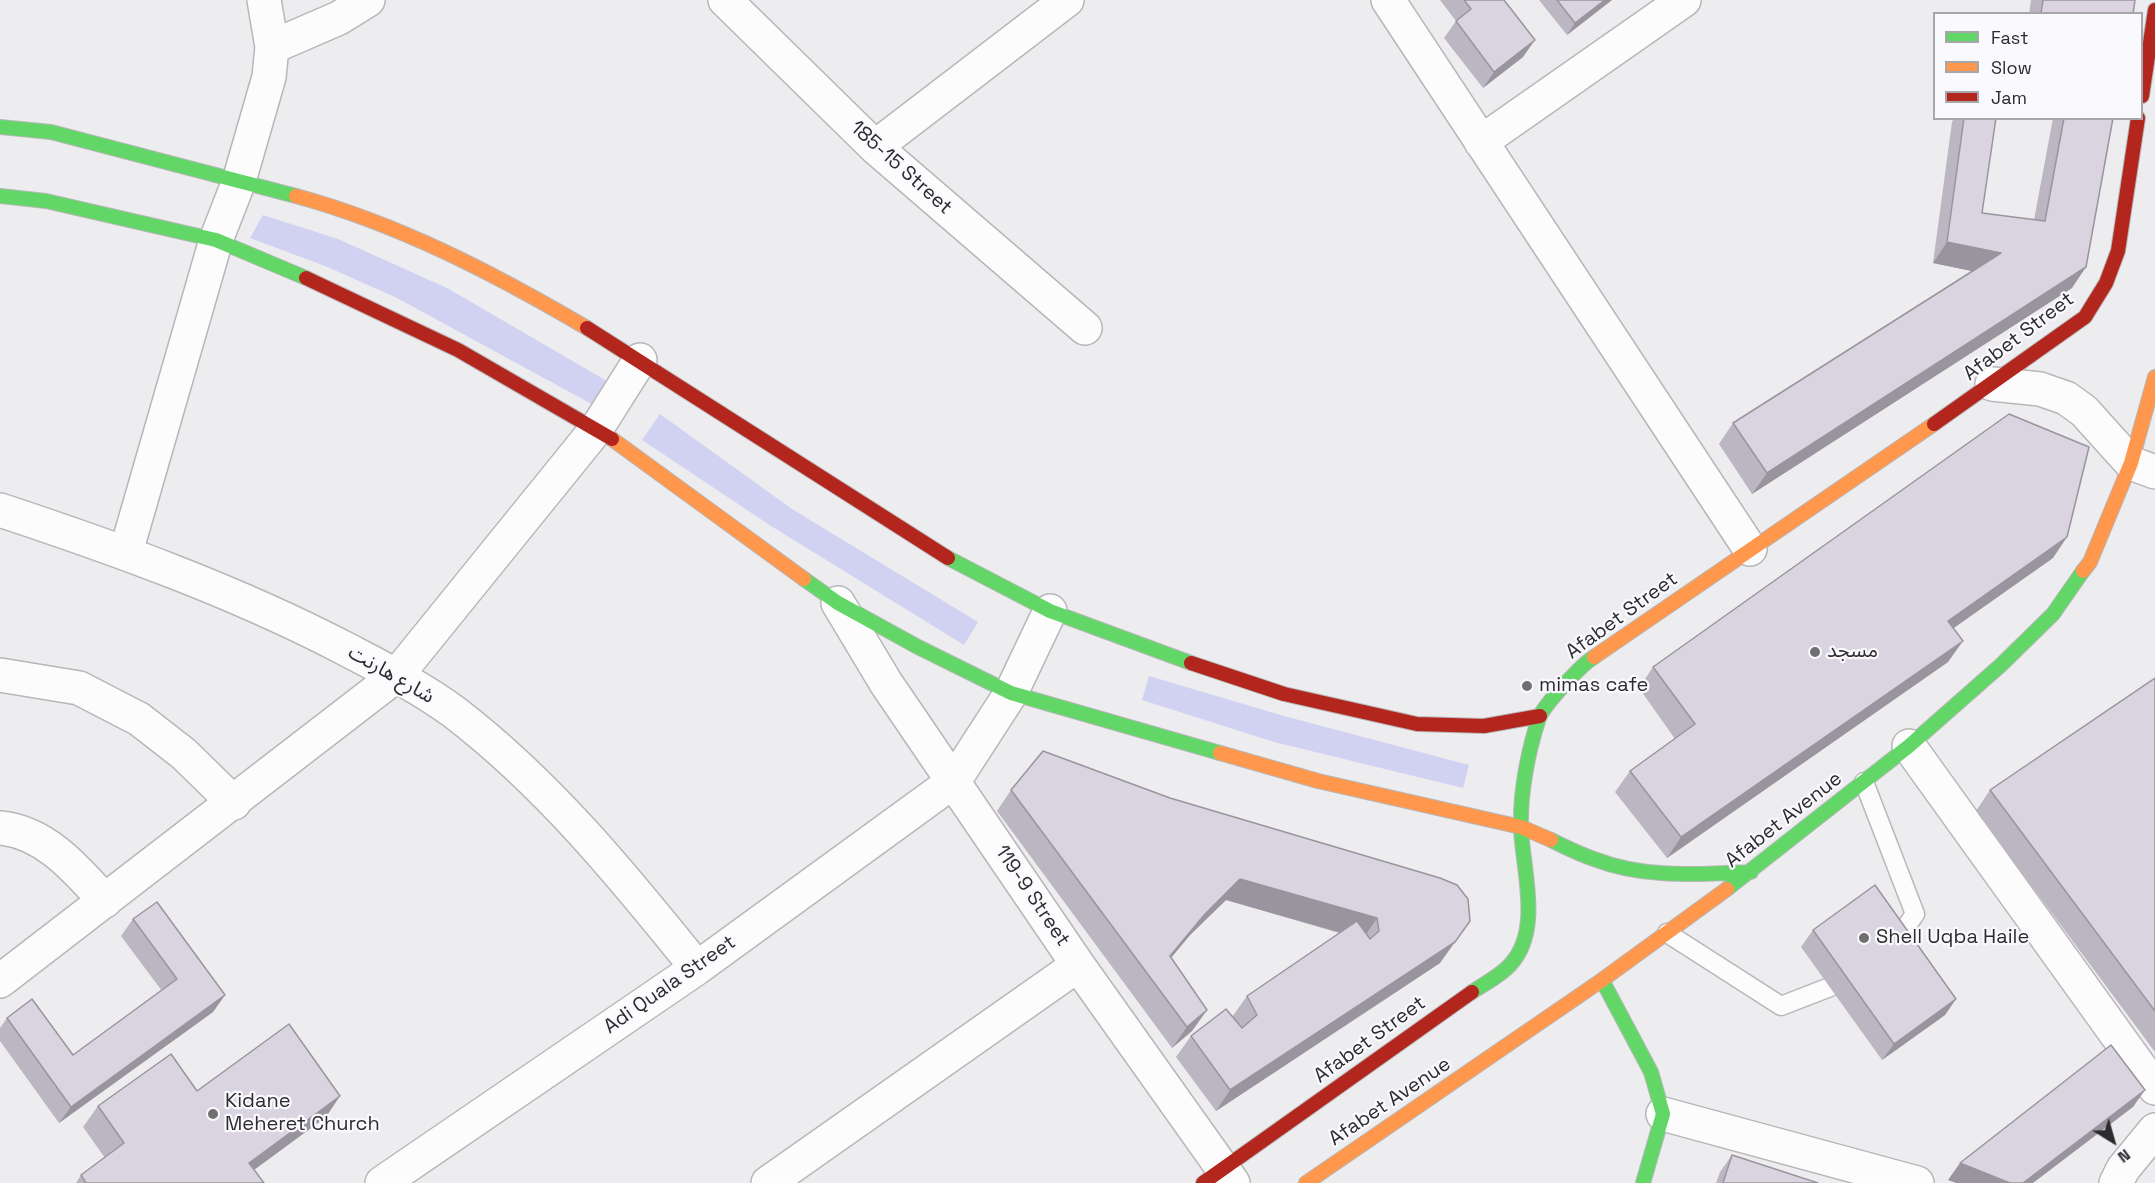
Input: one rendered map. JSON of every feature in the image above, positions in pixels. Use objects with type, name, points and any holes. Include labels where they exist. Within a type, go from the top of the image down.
[{"type":"main road","points":[[2143,89],[2155,10]]},
{"type":"main road","name":"Afabet Street","points":[[1220,1178],[1510,965],[1521,946],[1528,916],[1528,875],[1521,827],[1527,769],[1540,716],[1583,664],[1992,384],[2085,317],[2106,283],[2118,251],[2138,120]]},
{"type":"main road","points":[[0,126],[51,132],[325,204],[391,227],[480,269],[640,360],[948,558],[1050,611],[1150,650],[1284,694],[1417,724],[1484,726],[1540,716]]},
{"type":"main road","points":[[0,196],[46,201],[216,240],[335,290],[448,345],[597,428],[838,603],[1011,693],[1318,781],[1521,827],[1595,860],[1637,871],[1678,875],[1750,872]]},
{"type":"main road","name":"Afabet Avenue","points":[[1306,1183],[1602,980],[1750,872],[1909,746],[2001,665],[2053,614],[2090,562],[2143,468],[2155,377]]},
{"type":"main road","points":[[1602,980],[1651,1072],[1663,1114],[1643,1183]]},
{"type":"street","points":[[126,552],[216,240],[239,181],[269,77],[272,47],[264,0]]},
{"type":"street","points":[[272,47],[339,18],[368,0]]},
{"type":"street","name":"185-15 Street","points":[[725,0],[875,147],[1085,328]]},
{"type":"street","points":[[875,147],[1067,0]]},
{"type":"street","points":[[1388,0],[1750,549]]},
{"type":"street","points":[[1481,142],[1684,0]]},
{"type":"street","points":[[0,981],[234,803],[397,675],[597,428],[640,360]]},
{"type":"street","points":[[1992,384],[2040,389],[2066,398],[2084,411],[2143,468]]},
{"type":"street","name":"شارع هارنت","points":[[0,510],[126,552],[213,587],[317,634],[397,675],[453,712],[570,816],[628,882],[697,968]]},
{"type":"street","name":"119-9 Street","points":[[838,603],[886,683],[1220,1178]]},
{"type":"street","points":[[954,781],[1011,693],[1050,611]]},
{"type":"street","points":[[0,675],[79,688],[139,719],[184,754],[234,803]]},
{"type":"street","points":[[1909,746],[2155,1088]]},
{"type":"street","name":"Adi Quala Street","points":[[382,1183],[697,968],[954,781]]},
{"type":"street","points":[[0,828],[19,830],[65,857],[105,901]]},
{"type":"street","points":[[768,1183],[1078,965]]},
{"type":"street","points":[[1663,1114],[1917,1183]]},
{"type":"street","points":[[2116,1183],[2123,1169],[2155,1130]]},
{"type":"lane","points":[[1864,782],[1915,914],[1894,944]]},
{"type":"lane","points":[[1667,933],[1781,1006],[1830,987]]},
{"type":"shaded area","points":[[263,215],[338,239],[447,288],[612,384],[597,407],[397,298],[325,266],[250,238]]},
{"type":"shaded area","points":[[660,414],[792,509],[978,622],[964,645],[771,526],[642,440]]},
{"type":"shaded area","points":[[1149,676],[1284,716],[1469,765],[1463,788],[1274,742],[1142,700]]},
{"type":"building","points":[[1464,0],[1504,0],[1535,40],[1494,72],[1456,21],[1471,9]]},
{"type":"building","points":[[1557,0],[1605,0],[1575,23]]},
{"type":"building","points":[[2043,0],[2135,0],[2133,12],[2041,12]]},
{"type":"building","points":[[1964,120],[1996,120],[1982,213],[2045,221],[2064,120],[2113,120],[2086,267],[1767,473],[1733,423],[2001,253],[1947,242]]},
{"type":"building","name":"مسجد","points":[[2009,414],[2089,447],[2067,537],[1948,621],[1963,641],[1681,837],[1630,771],[1695,724],[1653,667]]},
{"type":"building","points":[[2155,678],[2155,1011],[1990,790]]},
{"type":"building","points":[[1043,751],[1170,798],[1440,878],[1457,885],[1468,899],[1470,921],[1455,942],[1230,1090],[1191,1036],[1226,1009],[1242,1028],[1257,1015],[1247,996],[1357,921],[1370,939],[1379,931],[1377,918],[1240,879],[1205,914],[1170,956],[1207,1010],[1187,1027],[1011,790]]},
{"type":"building","points":[[1875,885],[1956,999],[1894,1044],[1813,930]]},
{"type":"building","points":[[157,902],[225,995],[71,1107],[7,1018],[32,999],[73,1055],[177,979],[133,919]]},
{"type":"building","name":"Kidane Meheret Church","points":[[289,1024],[340,1096],[249,1163],[264,1183],[86,1183],[81,1175],[124,1143],[98,1106],[171,1054],[197,1091]]},
{"type":"building","points":[[2111,1045],[2145,1090],[2023,1183],[2010,1183],[1960,1163]]},
{"type":"building","points":[[1732,1155],[1818,1183],[1723,1183]]},
{"type":"traffic: fast","points":[[0,127],[51,132],[296,196]]},
{"type":"traffic: fast","points":[[0,196],[46,201],[216,240],[306,278]]},
{"type":"traffic: fast","points":[[948,558],[1050,611],[1191,663]]},
{"type":"traffic: fast","points":[[1727,889],[1909,746],[2001,665],[2053,614],[2083,571]]},
{"type":"traffic: fast","points":[[804,579],[838,603],[918,647],[1011,693],[1220,753]]},
{"type":"traffic: fast","points":[[1472,992],[1506,969],[1520,951],[1526,934],[1528,917],[1521,814],[1523,786],[1531,744],[1542,712],[1572,676],[1594,657]]},
{"type":"traffic: fast","points":[[1551,840],[1588,857],[1633,870],[1672,874],[1751,872]]},
{"type":"traffic: fast","points":[[1602,980],[1651,1072],[1663,1114],[1643,1183]]},
{"type":"traffic: slow","points":[[296,196],[372,221],[446,252],[587,328]]},
{"type":"traffic: slow","points":[[2083,571],[2090,562],[2131,463],[2155,377]]},
{"type":"traffic: slow","points":[[1594,657],[1934,424]]},
{"type":"traffic: slow","points":[[612,439],[804,579]]},
{"type":"traffic: slow","points":[[1220,753],[1318,781],[1521,827],[1551,840]]},
{"type":"traffic: slow","points":[[1306,1183],[1602,980],[1727,889]]},
{"type":"traffic: jam","points":[[2143,89],[2155,10]]},
{"type":"traffic: jam","points":[[1934,424],[2085,317],[2106,283],[2118,251],[2138,120]]},
{"type":"traffic: jam","points":[[306,278],[458,350],[612,439]]},
{"type":"traffic: jam","points":[[587,328],[948,558]]},
{"type":"traffic: jam","points":[[1191,663],[1284,694],[1417,724],[1484,726],[1540,716]]},
{"type":"traffic: jam","points":[[1203,1183],[1472,992]]},
{"type":"place","name":"مسجد","points":[[1815,652]]},
{"type":"place","name":"mimas cafe","points":[[1527,686]]},
{"type":"place","name":"Shell Uqba Haile","points":[[1864,938]]},
{"type":"place","name":"Kidane Meheret Church","points":[[213,1114]]}]
